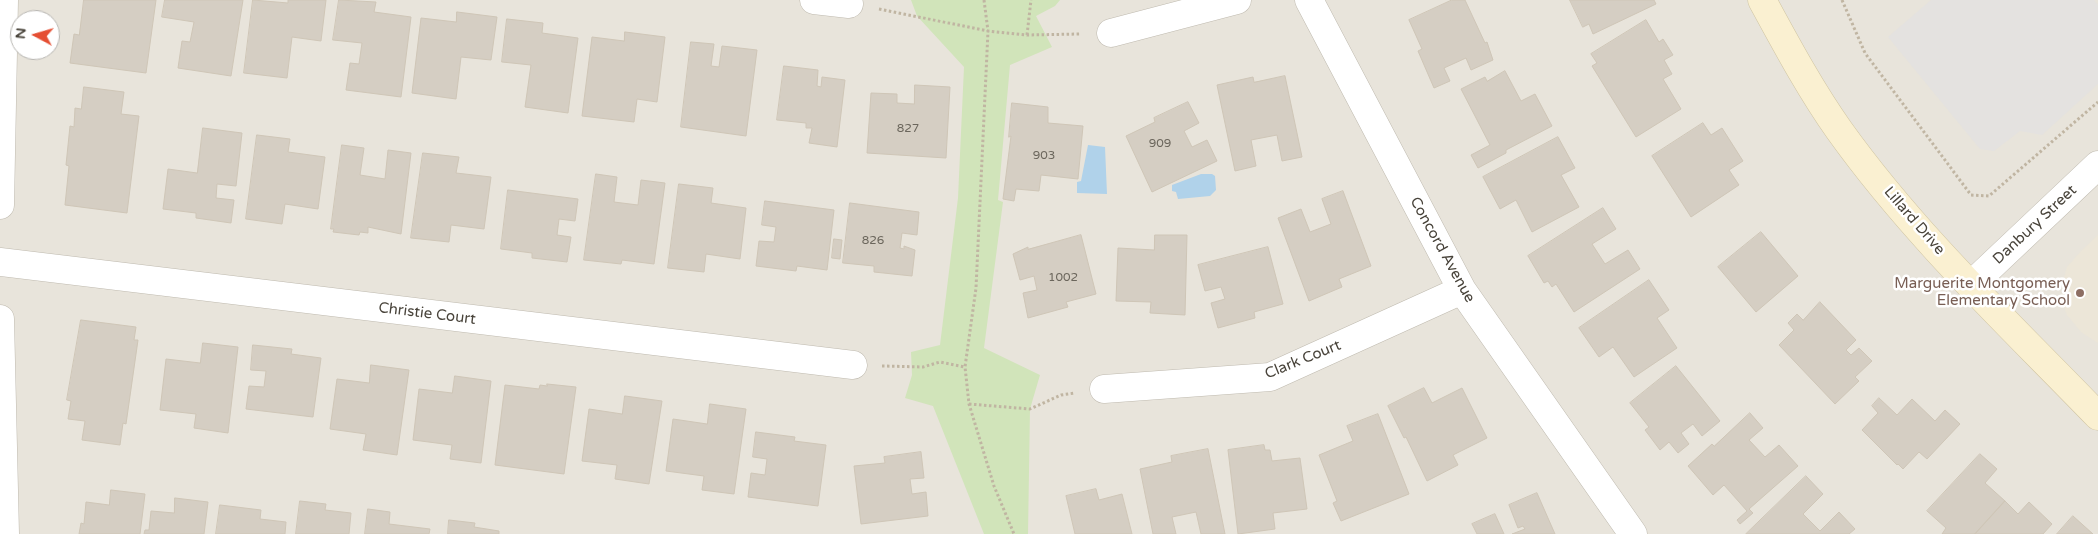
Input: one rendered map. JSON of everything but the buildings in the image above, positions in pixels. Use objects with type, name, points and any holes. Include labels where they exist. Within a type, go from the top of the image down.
[{"type":"street","points":[[0,205],[4,0]]},
{"type":"street","points":[[814,0],[849,4]]},
{"type":"street","points":[[1111,34],[1237,0]]},
{"type":"street","name":"Concord Avenue","points":[[1310,0],[1462,290],[1633,534]]},
{"type":"street","name":"Lillard Drive","points":[[1762,0],[1788,47],[1839,130],[1911,220],[2098,416]]},
{"type":"street","name":"Danbury Street","points":[[1971,285],[2098,165]]},
{"type":"street","name":"Christie Court","points":[[0,262],[853,365]]},
{"type":"street","name":"Clark Court","points":[[1104,389],[1270,377],[1462,290]]},
{"type":"street","points":[[0,319],[5,534]]},
{"type":"path","points":[[984,0],[988,31],[976,288],[965,367],[969,404],[994,486],[1014,534]]},
{"type":"path","points":[[1028,35],[1031,0]]},
{"type":"path","points":[[1842,0],[1865,53],[1971,195],[1989,196],[2098,102]]},
{"type":"path","points":[[849,4],[917,15],[988,31],[1028,35],[1111,34]]},
{"type":"path","points":[[853,365],[923,367],[940,362],[965,367]]},
{"type":"path","points":[[969,404],[1030,409],[1060,395],[1104,389]]},
{"type":"shaded area","points":[[0,0],[2098,0],[2098,534],[0,534]]},
{"type":"shaded area","points":[[1931,0],[2094,0],[2098,5],[2098,84],[2042,135],[2020,131],[1994,151],[1980,149],[1888,37]]},
{"type":"shaded area","name":"Marguerite Montgomery Elementary School","points":[[2098,235],[2098,343],[2081,332],[2067,315],[2062,301],[2062,285],[2067,267]]},
{"type":"green space","points":[[911,0],[1060,0],[1055,6],[1036,16],[1052,47],[1010,65],[998,200],[1003,202],[984,348],[1040,375],[1030,409],[1028,534],[984,534],[933,406],[905,398],[912,375],[911,352],[940,345],[958,198],[964,67],[917,16]]},
{"type":"water","points":[[1088,145],[1105,147],[1107,194],[1077,193],[1077,182],[1081,181]]},
{"type":"water","points":[[1201,174],[1212,174],[1215,176],[1216,190],[1210,196],[1178,199],[1176,192],[1172,191],[1172,185]]},
{"type":"place","name":"Marguerite Montgomery Elementary School","points":[[2080,293]]}]
